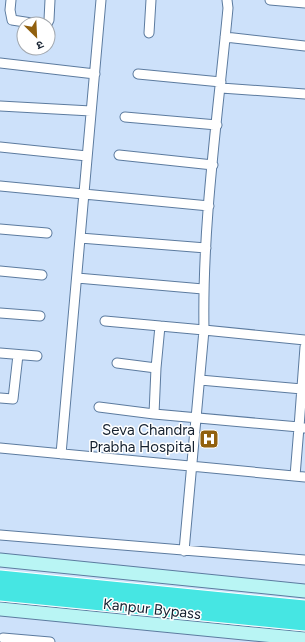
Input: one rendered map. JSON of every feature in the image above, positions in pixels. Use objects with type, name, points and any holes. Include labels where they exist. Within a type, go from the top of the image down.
[{"type":"highway","name":"Kanpur Bypass","points":[[0,578],[305,608]]},
{"type":"highway","name":"Kanpur Bypass","points":[[0,593],[305,623]]},
{"type":"main road","points":[[0,560],[305,591]]},
{"type":"main road","points":[[0,609],[305,639]]},
{"type":"street","points":[[11,0],[10,10],[12,20],[16,21]]},
{"type":"street","points":[[49,16],[50,0]]},
{"type":"street","points":[[61,454],[101,0]]},
{"type":"street","points":[[149,33],[151,0]]},
{"type":"street","points":[[184,551],[204,330],[203,289],[209,206],[226,37],[228,8],[227,0]]},
{"type":"street","points":[[270,0],[305,3]]},
{"type":"street","points":[[226,37],[305,46]]},
{"type":"street","points":[[0,63],[95,74]]},
{"type":"street","points":[[138,74],[305,94]]},
{"type":"street","points":[[0,106],[91,111]]},
{"type":"street","points":[[125,117],[217,125]]},
{"type":"street","points":[[0,147],[87,156]]},
{"type":"street","points":[[119,155],[213,165]]},
{"type":"street","points":[[0,186],[209,206]]},
{"type":"street","points":[[0,229],[47,233]]},
{"type":"street","points":[[80,238],[206,248]]},
{"type":"street","points":[[0,271],[42,275]]},
{"type":"street","points":[[77,278],[203,289]]},
{"type":"street","points":[[0,313],[40,316]]},
{"type":"street","points":[[105,321],[305,340]]},
{"type":"street","points":[[154,414],[160,326]]},
{"type":"street","points":[[295,476],[302,427],[302,389],[305,347]]},
{"type":"street","points":[[0,353],[37,356]]},
{"type":"street","points":[[0,398],[13,399],[18,355]]},
{"type":"street","points":[[117,363],[156,368]]},
{"type":"street","points":[[200,380],[302,389]]},
{"type":"street","points":[[99,407],[154,414],[302,427]]},
{"type":"street","points":[[0,448],[305,477]]},
{"type":"street","points":[[0,535],[305,560]]},
{"type":"street","points":[[3,638],[50,642]]},
{"type":"place","name":"Seva Chandra Prabha Hospital","points":[[209,439]]}]
